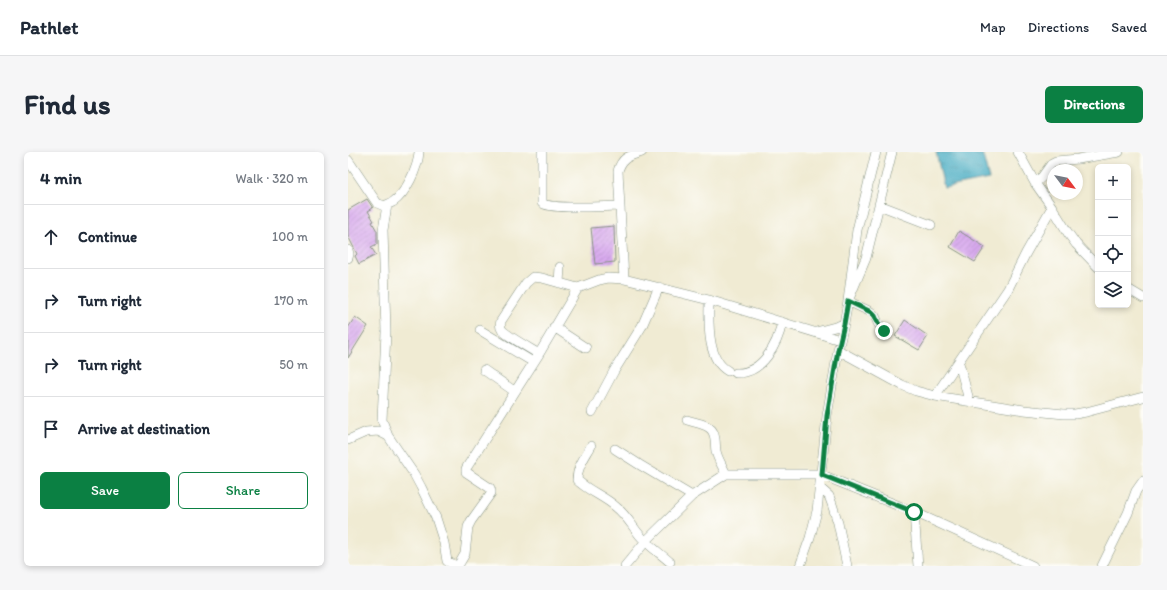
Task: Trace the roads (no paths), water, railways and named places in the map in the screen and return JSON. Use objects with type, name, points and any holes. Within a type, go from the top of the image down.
[{"type":"street","points":[[348,160],[377,202],[384,206],[397,198],[405,189],[412,178],[419,157],[419,152]]},
{"type":"street","points":[[542,152],[542,203],[545,205],[566,207],[620,206]]},
{"type":"street","points":[[624,279],[618,171],[620,163],[623,159],[642,152]]},
{"type":"street","points":[[801,565],[817,511],[822,475],[827,416],[848,301],[857,230],[876,152]]},
{"type":"street","points":[[848,301],[866,258],[892,152]]},
{"type":"street","points":[[1018,152],[1035,183],[1076,244],[1095,264]]},
{"type":"street","points":[[1035,183],[1042,177],[1052,163],[1056,161],[1078,156],[1119,152]]},
{"type":"street","points":[[387,205],[384,230],[386,332],[382,420],[388,436],[414,474],[436,518],[444,543],[447,561],[449,563],[457,566],[465,554],[468,527],[491,493],[490,488],[467,473],[466,470],[514,391],[539,354],[578,288]]},
{"type":"street","points":[[879,205],[931,225]]},
{"type":"street","points":[[935,396],[959,363],[1008,289],[1052,207]]},
{"type":"street","points":[[348,250],[348,258]]},
{"type":"street","points":[[559,283],[560,267]]},
{"type":"street","points":[[539,354],[506,334],[500,326],[501,321],[529,280],[536,277],[578,288],[608,278],[624,279],[709,300],[840,340]]},
{"type":"street","points":[[592,412],[614,371],[639,331],[660,287]]},
{"type":"street","points":[[1131,291],[1143,298]]},
{"type":"street","points":[[709,300],[710,339],[721,366],[732,372],[740,373],[748,370],[755,367],[765,359],[775,345],[782,322]]},
{"type":"street","points":[[848,301],[871,312],[884,331]]},
{"type":"street","points":[[814,332],[844,324]]},
{"type":"street","points":[[554,327],[586,348]]},
{"type":"street","points":[[480,330],[533,362]]},
{"type":"street","points":[[838,350],[902,385],[916,391],[935,396],[970,400],[1024,410],[1075,414],[1143,397]]},
{"type":"street","points":[[959,363],[970,400]]},
{"type":"street","points":[[484,370],[514,391]]},
{"type":"street","points":[[687,420],[708,426],[712,431],[714,434],[717,455],[726,474]]},
{"type":"street","points":[[348,440],[366,432],[378,431],[388,436]]},
{"type":"street","points":[[591,446],[577,473],[577,480],[617,507],[626,516],[638,533],[670,562]]},
{"type":"street","points":[[614,449],[692,496]]},
{"type":"street","points":[[625,566],[646,541],[692,496],[726,474],[822,475],[914,512],[1019,563],[1033,566]]},
{"type":"street","points":[[1102,566],[1128,513],[1136,492],[1143,481]]},
{"type":"street","points":[[820,488],[829,496],[832,504],[838,523],[847,566]]},
{"type":"street","points":[[914,512],[918,566]]},
{"type":"water","points":[[936,152],[982,152],[989,179],[944,188]]}]
